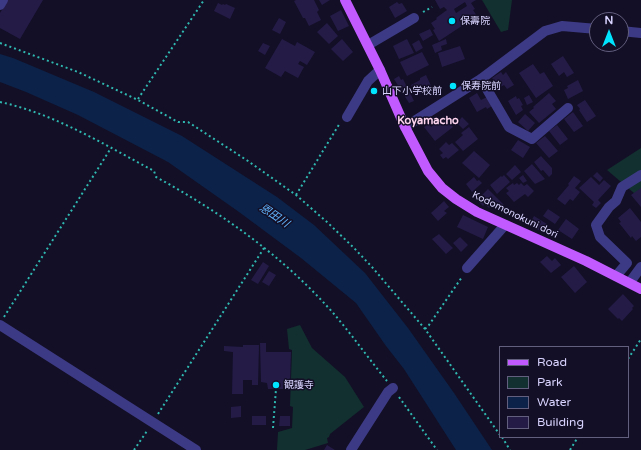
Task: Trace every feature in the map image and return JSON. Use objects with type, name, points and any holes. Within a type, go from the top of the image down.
[{"type":"main road","name":"Kodomonokuni dori","points":[[345,0],[380,70],[405,127],[428,170],[442,188],[477,212],[630,282],[641,289]]},
{"type":"street","points":[[0,5],[3,0]]},
{"type":"street","points":[[368,46],[414,18]]},
{"type":"street","points":[[405,127],[481,79],[545,31],[562,26],[589,28]]},
{"type":"street","points":[[629,32],[641,33]]},
{"type":"street","points":[[347,117],[368,81],[380,70]]},
{"type":"street","points":[[481,79],[509,127],[532,139],[568,108]]},
{"type":"street","points":[[616,276],[627,263],[600,237],[596,225],[609,207],[616,201],[622,187],[641,175]]},
{"type":"street","points":[[467,268],[505,225]]},
{"type":"street","points":[[630,282],[641,267]]},
{"type":"street","points":[[0,324],[196,450]]},
{"type":"street","points":[[351,450],[388,392],[393,388]]},
{"type":"path","points":[[138,100],[204,0]]},
{"type":"path","points":[[0,43],[78,72],[138,100],[178,122],[188,122],[248,161],[296,195],[327,222],[372,267],[425,328],[499,433]]},
{"type":"path","points":[[0,102],[48,117],[111,148],[154,172],[156,177],[234,224],[298,278],[333,314],[393,388],[437,450]]},
{"type":"path","points":[[296,195],[339,125],[347,117]]},
{"type":"path","points":[[0,324],[111,148]]},
{"type":"path","points":[[134,450],[264,248]]},
{"type":"path","points":[[425,328],[429,325],[467,268]]},
{"type":"path","points":[[629,357],[641,339]]},
{"type":"path","points":[[273,428],[276,389]]},
{"type":"path","points":[[502,438],[510,450]]},
{"type":"path","points":[[570,450],[577,438]]},
{"type":"green space","points":[[482,0],[512,0],[508,30],[501,32]]},
{"type":"green space","points":[[641,148],[641,199],[607,170]]},
{"type":"green space","points":[[300,325],[312,348],[345,377],[364,407],[330,434],[327,438],[328,443],[305,450],[277,450],[278,432],[292,428],[293,407],[290,406],[292,350],[289,349],[287,329]]},
{"type":"water","name":"恩田川","points":[[0,54],[94,92],[182,136],[277,197],[314,225],[365,273],[408,328],[492,450],[456,450],[404,369],[356,303],[301,258],[168,162],[78,115],[0,82]]},
{"type":"building","points":[[8,0],[43,0],[20,39],[0,28],[0,13]]},
{"type":"building","points":[[314,0],[319,10],[317,12],[321,20],[309,26],[294,1]]},
{"type":"building","points":[[319,0],[330,0],[322,5]]},
{"type":"building","name":"保壽院","points":[[435,0],[476,0],[471,3],[477,16],[439,41],[433,30],[435,29],[431,23],[447,10],[444,7],[440,9]],"holes":[[[465,2],[467,6],[456,13],[454,9]]]},
{"type":"building","points":[[397,2],[399,4],[402,3],[407,11],[395,18],[389,7]]},
{"type":"building","points":[[218,3],[222,5],[226,4],[235,8],[230,19],[214,11]]},
{"type":"building","points":[[341,10],[349,26],[338,31],[330,16]]},
{"type":"building","points":[[279,18],[286,22],[280,34],[272,30]]},
{"type":"building","points":[[327,23],[338,36],[329,44],[317,32]]},
{"type":"building","points":[[430,29],[433,35],[423,41],[419,34]]},
{"type":"building","points":[[282,39],[295,46],[297,42],[315,52],[307,65],[300,61],[298,64],[304,67],[298,78],[285,71],[281,77],[265,68]]},
{"type":"building","points":[[342,39],[353,52],[343,61],[331,49]]},
{"type":"building","points":[[407,39],[414,53],[399,59],[393,46]]},
{"type":"building","points":[[446,39],[447,44],[441,46],[442,50],[435,53],[432,45]]},
{"type":"building","points":[[419,40],[423,48],[416,52],[412,44]]},
{"type":"building","points":[[263,43],[270,46],[265,55],[258,51]]},
{"type":"building","points":[[460,46],[465,59],[442,67],[438,53]]},
{"type":"building","points":[[422,52],[429,65],[407,76],[400,62]]},
{"type":"building","points":[[563,56],[574,73],[567,77],[564,72],[559,76],[551,64]]},
{"type":"building","points":[[533,64],[540,74],[544,72],[553,86],[536,98],[519,73]]},
{"type":"building","points":[[501,72],[503,75],[506,72],[514,85],[507,89],[504,85],[494,91],[489,84],[494,81],[492,78]]},
{"type":"building","points":[[426,75],[432,88],[416,96],[411,85]]},
{"type":"building","points":[[399,76],[401,80],[403,79],[414,101],[409,103],[394,79]]},
{"type":"building","points":[[578,80],[583,91],[568,99],[564,90],[568,88],[567,86]]},
{"type":"building","points":[[477,93],[481,100],[487,97],[492,106],[487,109],[486,107],[477,112],[469,98]]},
{"type":"building","points":[[549,93],[556,101],[552,104],[556,109],[539,123],[529,112]]},
{"type":"building","points":[[529,95],[533,102],[527,105],[524,98]]},
{"type":"building","points":[[516,96],[523,105],[521,106],[523,110],[516,115],[508,101]]},
{"type":"building","points":[[585,100],[596,116],[587,122],[577,105]]},
{"type":"building","points":[[573,112],[583,126],[574,132],[564,119]]},
{"type":"building","points":[[525,114],[535,123],[528,131],[518,122]]},
{"type":"building","points":[[444,116],[453,127],[435,141],[424,127],[429,124],[431,127]]},
{"type":"building","points":[[462,117],[469,124],[463,129],[457,123]]},
{"type":"building","points":[[557,125],[568,139],[560,145],[549,131]]},
{"type":"building","points":[[469,127],[478,139],[463,151],[455,142],[463,135],[461,133]]},
{"type":"building","points":[[545,136],[558,151],[549,158],[536,143]]},
{"type":"building","points":[[518,140],[530,147],[523,158],[511,150]]},
{"type":"building","points":[[446,142],[449,145],[452,143],[459,150],[448,159],[446,157],[443,159],[440,155],[443,153],[439,149]]},
{"type":"building","points":[[474,151],[490,165],[479,178],[462,163]]},
{"type":"building","points":[[541,156],[552,168],[552,174],[549,177],[543,170],[541,171],[534,162]]},
{"type":"building","points":[[532,164],[545,179],[535,184],[524,171]]},
{"type":"building","points":[[515,165],[521,172],[512,180],[506,174]]},
{"type":"building","points":[[597,172],[603,178],[600,182],[593,176]]},
{"type":"building","points":[[504,175],[510,182],[497,194],[490,185]]},
{"type":"building","points":[[523,175],[527,181],[523,183],[519,178]]},
{"type":"building","points":[[574,176],[581,181],[575,188],[580,192],[573,201],[570,199],[565,205],[557,199],[569,185],[568,184]]},
{"type":"building","points":[[474,177],[477,181],[479,180],[482,183],[472,192],[466,184]]},
{"type":"building","points":[[591,177],[599,185],[604,180],[611,186],[598,200],[601,203],[596,208],[592,205],[594,202],[579,188]]},
{"type":"building","points":[[513,183],[514,185],[517,183],[519,185],[521,183],[524,186],[527,184],[534,191],[528,197],[525,194],[514,202],[506,193],[509,191],[506,188]]},
{"type":"building","points":[[641,188],[641,207],[631,195]]},
{"type":"building","points":[[488,189],[504,205],[499,209],[496,206],[493,208],[491,206],[489,208],[485,204],[483,206],[477,200]]},
{"type":"building","points":[[444,201],[449,207],[444,211],[447,213],[438,221],[431,213]]},
{"type":"building","points":[[630,208],[641,222],[641,237],[636,241],[632,236],[631,238],[619,223],[621,222],[618,218]]},
{"type":"building","points":[[548,209],[560,217],[555,224],[543,216]]},
{"type":"building","points":[[463,215],[488,227],[483,239],[457,227]]},
{"type":"building","points":[[534,216],[547,224],[542,232],[529,225]]},
{"type":"building","points":[[566,219],[579,229],[572,239],[558,230]]},
{"type":"building","points":[[439,234],[453,248],[446,254],[432,239]]},
{"type":"building","points":[[460,237],[468,245],[461,252],[453,243]]},
{"type":"building","points":[[547,256],[552,261],[555,258],[561,265],[551,273],[540,262]]},
{"type":"building","points":[[263,262],[269,266],[258,284],[251,280]]},
{"type":"building","points":[[574,266],[587,282],[575,293],[561,277]]},
{"type":"building","points":[[269,271],[276,275],[269,286],[262,282]]},
{"type":"building","points":[[623,294],[634,306],[622,321],[608,309]]},
{"type":"building","points":[[260,343],[266,343],[266,352],[291,352],[290,384],[283,384],[283,389],[268,389],[267,383],[261,382]]},
{"type":"building","points":[[243,345],[259,345],[258,385],[252,385],[252,380],[243,380],[243,394],[232,394],[233,352],[224,351],[224,346],[243,347]]},
{"type":"building","points":[[241,406],[241,417],[231,418],[231,407]]},
{"type":"building","points":[[252,416],[266,416],[266,425],[252,425]]},
{"type":"building","points":[[280,416],[290,416],[290,426],[279,426]]},
{"type":"building","points":[[327,445],[335,450],[324,450]]},
{"type":"place","name":"保壽院","points":[[452,21]]},
{"type":"place","name":"保寿院前","points":[[453,86]]},
{"type":"place","name":"山下小学校前","points":[[374,91]]},
{"type":"place","name":"観護寺","points":[[276,385]]},
{"type":"district","name":"Koyamacho","points":[[428,121]]}]
